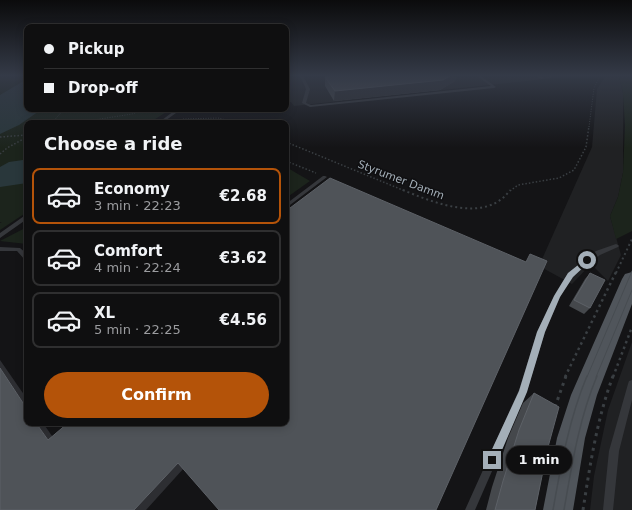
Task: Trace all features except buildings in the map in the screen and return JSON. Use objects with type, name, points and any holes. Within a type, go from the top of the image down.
[{"type":"main road","points":[[558,510],[571,438],[584,395],[632,279]]},
{"type":"lane","points":[[305,100],[304,102],[307,105],[313,106],[372,100]]},
{"type":"lane","points":[[164,120],[175,112]]},
{"type":"lane","points":[[289,204],[325,177]]},
{"type":"lane","points":[[0,236],[24,218]]},
{"type":"lane","points":[[470,510],[523,392],[541,332],[557,296],[570,275],[587,260],[598,253],[616,246]]},
{"type":"lane","points":[[0,249],[18,249],[24,255]]},
{"type":"lane","points":[[608,510],[614,451],[632,384]]},
{"type":"path","name":"Styrumer Damm","points":[[289,143],[437,204],[464,208],[486,206],[504,199],[511,189],[518,185],[546,181],[564,176],[574,170],[586,148],[592,100]]},
{"type":"path","points":[[55,120],[61,112]]},
{"type":"path","points":[[94,120],[138,112]]},
{"type":"path","points":[[182,120],[220,118],[228,120]]},
{"type":"path","points":[[0,137],[24,136]]},
{"type":"path","points":[[0,154],[24,138]]},
{"type":"path","points":[[289,162],[325,177]]},
{"type":"path","points":[[582,510],[590,460],[604,400],[632,328]]},
{"type":"shaded area","points":[[0,100],[24,100],[24,112],[166,112],[154,120],[24,120],[24,214],[0,230],[0,223],[2,222],[0,222]]},
{"type":"shaded area","points":[[0,100],[24,100],[24,112],[38,112],[24,120],[19,125],[0,134]]},
{"type":"shaded area","points":[[289,100],[352,100],[294,106],[291,102],[289,102]]},
{"type":"shaded area","points":[[596,100],[623,100],[623,173],[618,197],[610,216],[621,255],[608,281],[591,264],[572,284],[539,266],[592,147]]},
{"type":"shaded area","points":[[623,100],[632,100],[632,231],[616,239],[610,216],[618,197],[623,173],[625,125]]},
{"type":"shaded area","points":[[24,160],[24,183],[0,187],[0,167],[9,162]]},
{"type":"shaded area","points":[[289,169],[310,181],[289,196]]},
{"type":"shaded area","points":[[24,229],[24,244],[0,241]]},
{"type":"shaded area","points":[[632,342],[632,510],[590,510],[594,476],[608,410]]},
{"type":"tram line","points":[[587,377],[632,271]]},
{"type":"tram line","points":[[596,377],[632,290]]},
{"type":"tram line","points":[[553,510],[570,425],[587,376]]},
{"type":"tram line","points":[[564,510],[581,425],[597,376]]},
{"type":"route","points":[[492,460],[523,392],[541,332],[557,296],[570,275],[587,260]]}]
